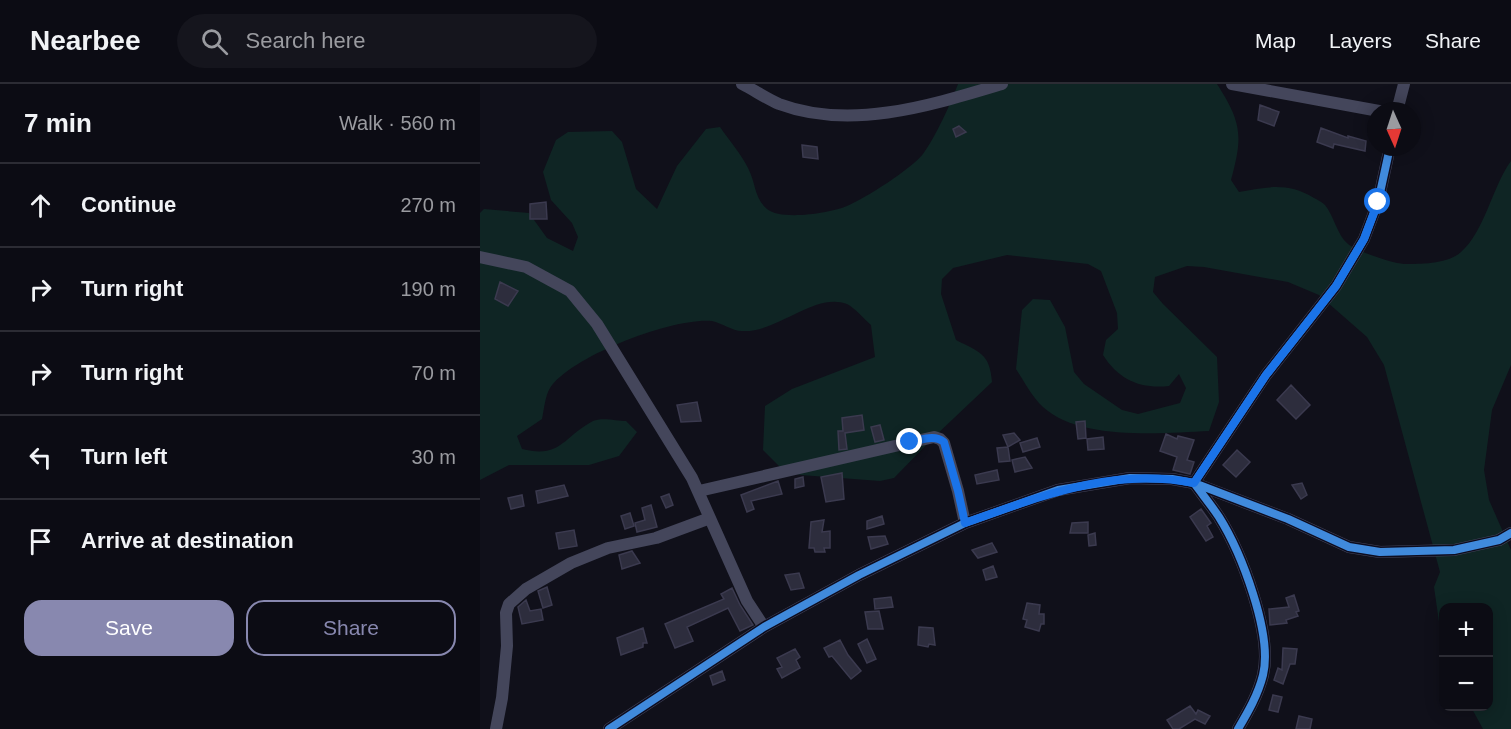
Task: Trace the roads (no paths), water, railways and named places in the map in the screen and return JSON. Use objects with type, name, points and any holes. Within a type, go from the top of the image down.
[{"type":"street","points":[[742,84],[779,104],[817,113],[849,114],[895,112],[1002,84]]},
{"type":"street","points":[[1232,84],[1367,109]]},
{"type":"street","points":[[1399,102],[1404,84]]},
{"type":"street","points":[[1194,483],[1266,375],[1336,286],[1364,239],[1378,202],[1388,156]]},
{"type":"street","points":[[480,257],[526,267],[570,291],[597,324],[699,491],[747,601],[764,627]]},
{"type":"street","points":[[699,491],[934,437],[944,442],[965,523]]},
{"type":"street","points":[[609,729],[764,627],[859,575],[965,523],[1058,490],[1130,478],[1172,479],[1194,483],[1288,519],[1349,547],[1380,552],[1454,550],[1499,540],[1511,533]]},
{"type":"street","points":[[1194,483],[1220,518],[1246,571],[1264,630],[1264,673],[1254,702],[1238,729]]},
{"type":"street","points":[[496,729],[502,698],[507,646],[506,613],[509,604],[526,589],[571,563],[608,548],[656,538],[710,518]]}]
